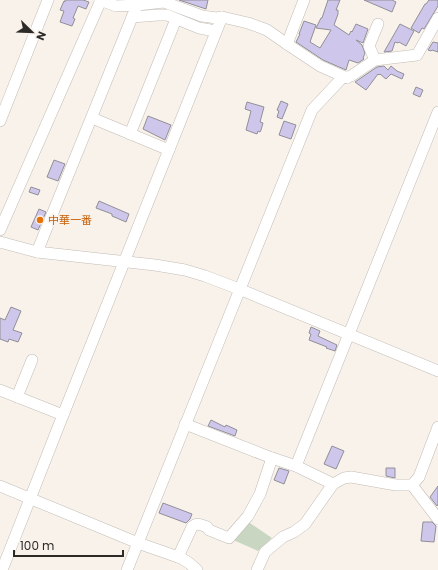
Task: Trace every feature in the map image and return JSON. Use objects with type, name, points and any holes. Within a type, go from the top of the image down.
[{"type":"street","points":[[0,121],[48,0]]},
{"type":"street","points":[[0,230],[100,0],[116,6],[164,2],[202,16],[217,18],[222,17],[248,23],[267,30],[320,66],[347,78]]},
{"type":"street","points":[[287,44],[304,0]]},
{"type":"street","points":[[37,252],[137,5]]},
{"type":"street","points":[[132,17],[167,15],[199,28],[216,31]]},
{"type":"street","points":[[2,570],[222,17]]},
{"type":"street","points":[[127,570],[312,110],[342,78],[351,76],[374,60],[417,56],[438,18]]},
{"type":"street","points":[[130,134],[176,19]]},
{"type":"street","points":[[374,60],[369,46],[378,24]]},
{"type":"street","points":[[296,466],[438,112]]},
{"type":"street","points":[[92,118],[169,150]]},
{"type":"street","points":[[0,242],[37,252],[155,265],[185,270],[239,289],[438,371]]},
{"type":"street","points":[[17,397],[32,360]]},
{"type":"street","points":[[0,390],[63,415]]},
{"type":"street","points":[[185,424],[296,466],[333,484]]},
{"type":"street","points":[[412,485],[418,477],[438,427]]},
{"type":"street","points":[[178,557],[192,527],[195,524],[207,527],[209,530],[229,538],[248,516],[260,494],[272,458]]},
{"type":"street","points":[[257,570],[265,552],[283,537],[294,532],[305,524],[333,484],[351,476],[396,485],[412,485]]},
{"type":"street","points":[[412,485],[438,519]]},
{"type":"street","points":[[0,486],[138,543],[178,557],[189,563],[197,570]]},
{"type":"green space","points":[[244,519],[272,538],[258,551],[231,539]]},
{"type":"building","points":[[65,0],[83,0],[89,2],[86,9],[78,6],[73,18],[75,19],[72,26],[60,22],[64,11],[60,10]]},
{"type":"building","points":[[179,0],[208,0],[206,9]]},
{"type":"building","points":[[328,0],[340,0],[336,10],[338,10],[338,14],[334,25],[349,35],[356,24],[368,29],[363,43],[356,40],[362,45],[365,53],[364,59],[358,63],[349,60],[346,70],[323,60],[296,42],[304,21],[316,25],[310,42],[320,48],[331,30],[316,28],[322,18]]},
{"type":"building","points":[[364,0],[392,0],[396,2],[392,12]]},
{"type":"building","points":[[429,0],[438,0],[438,6],[424,29],[422,28],[419,33],[411,28],[425,4]]},
{"type":"building","points":[[400,24],[414,31],[406,46],[399,42],[395,42],[392,51],[384,52]]},
{"type":"building","points":[[433,42],[438,43],[438,52],[428,50]]},
{"type":"building","points":[[384,66],[388,70],[391,66],[404,74],[402,79],[391,74],[386,79],[378,74],[366,90],[355,82],[377,67]]},
{"type":"building","points":[[416,87],[423,90],[420,97],[413,94]]},
{"type":"building","points":[[281,101],[288,104],[282,119],[277,117],[279,111],[277,110]]},
{"type":"building","points":[[247,102],[264,107],[260,122],[263,123],[260,132],[258,131],[257,134],[246,130],[251,111],[245,109]]},
{"type":"building","points":[[148,116],[171,125],[165,140],[143,129]]},
{"type":"building","points":[[284,121],[296,125],[291,139],[279,135]]},
{"type":"building","points":[[54,160],[65,164],[58,181],[47,177]]},
{"type":"building","points":[[31,187],[40,190],[38,195],[29,192]]},
{"type":"building","points":[[99,201],[129,214],[126,222],[112,216],[112,214],[96,208]]},
{"type":"building","name":"中華一番","points":[[39,209],[46,212],[38,230],[31,227]]},
{"type":"building","points":[[11,307],[21,311],[13,330],[22,333],[18,342],[9,339],[8,342],[0,339],[0,318],[5,320]]},
{"type":"building","points":[[311,327],[320,331],[318,336],[337,345],[335,351],[309,340]]},
{"type":"building","points":[[211,420],[225,427],[226,425],[237,430],[235,436],[208,426]]},
{"type":"building","points":[[332,446],[344,451],[336,469],[324,464]]},
{"type":"building","points":[[279,468],[289,471],[284,484],[274,480]]},
{"type":"building","points":[[386,468],[395,468],[395,478],[386,476]]},
{"type":"building","points":[[438,486],[438,504],[437,506],[430,497]]},
{"type":"building","points":[[163,503],[192,514],[190,519],[186,523],[159,513]]},
{"type":"building","points":[[423,522],[432,522],[436,526],[434,542],[421,541]]},
{"type":"place","name":"中華一番","points":[[40,220]]}]
